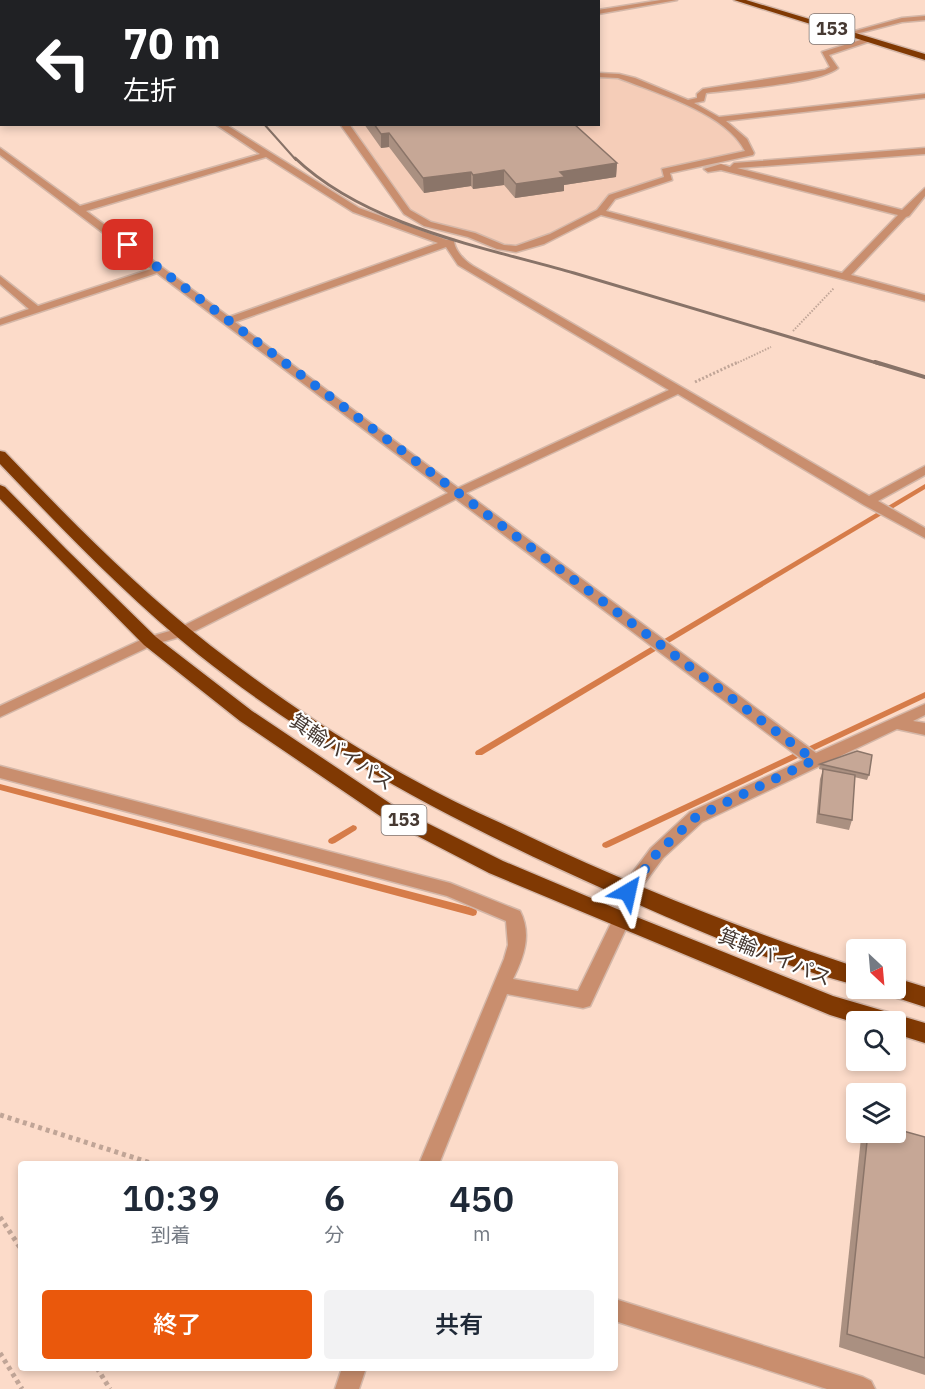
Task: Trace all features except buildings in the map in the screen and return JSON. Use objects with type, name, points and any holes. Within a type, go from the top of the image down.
[{"type":"highway","name":"153","points":[[738,0],[925,57]]},
{"type":"highway","name":"箕輪バイパス","points":[[0,455],[85,544],[182,632],[267,697],[415,790],[628,892],[800,959],[846,973]]},
{"type":"highway","name":"箕輪バイパス","points":[[0,490],[60,553],[150,641],[246,716],[390,813],[496,867],[621,920],[850,1011]]},
{"type":"highway","points":[[906,991],[925,997]]},
{"type":"highway","points":[[906,1027],[925,1033]]},
{"type":"street","points":[[600,12],[674,0]]},
{"type":"street","points":[[848,34],[922,18],[923,9]]},
{"type":"street","points":[[686,103],[701,99],[700,94],[703,91],[827,72],[834,68],[825,54],[870,40]]},
{"type":"street","points":[[600,75],[619,76],[632,80],[686,103],[719,119],[748,144],[750,153],[665,171],[669,178]]},
{"type":"street","points":[[719,119],[925,96]]},
{"type":"street","points":[[222,126],[356,210],[449,244],[461,263],[469,268],[925,534]]},
{"type":"street","points":[[346,126],[407,212],[417,221],[508,249],[546,241],[600,212],[612,197],[684,173],[721,167],[925,151]]},
{"type":"street","points":[[0,151],[81,209],[806,754]]},
{"type":"street","points":[[81,209],[268,154]]},
{"type":"street","points":[[721,167],[906,213]]},
{"type":"street","points":[[844,277],[925,192]]},
{"type":"street","points":[[600,212],[925,298]]},
{"type":"street","points":[[228,321],[449,244],[459,233]]},
{"type":"street","points":[[0,322],[159,269]]},
{"type":"street","points":[[0,279],[36,310]]},
{"type":"street","points":[[0,712],[150,641],[182,632],[457,493],[678,390]]},
{"type":"street","points":[[868,502],[925,470]]},
{"type":"street","points":[[628,892],[657,853],[696,817],[806,754],[896,723],[925,709]]},
{"type":"street","points":[[896,723],[925,729]]},
{"type":"street","points":[[0,772],[450,890],[514,916],[519,937],[515,956],[501,985],[430,1161]]},
{"type":"street","points":[[501,985],[583,1000],[621,920]]},
{"type":"street","points":[[618,1311],[863,1389]]},
{"type":"street","points":[[347,1389],[353,1371]]},
{"type":"path","points":[[793,331],[844,277]]},
{"type":"path","points":[[678,390],[771,347]]},
{"type":"path","points":[[0,1115],[145,1161]]},
{"type":"path","points":[[0,1217],[18,1244]]},
{"type":"path","points":[[0,1353],[22,1389]]},
{"type":"path","points":[[99,1371],[110,1389]]},
{"type":"shaded area","points":[[600,75],[632,80],[719,119],[750,153],[665,170],[669,178],[612,197],[600,212],[546,241],[508,249],[417,221],[345,126],[600,126]]},
{"type":"waterway","points":[[479,753],[925,486]]},
{"type":"waterway","points":[[606,845],[925,695]]},
{"type":"waterway","points":[[0,787],[473,912]]},
{"type":"waterway","points":[[332,841],[353,828]]},
{"type":"railway","points":[[266,126],[296,160]]},
{"type":"railway","points":[[295,158],[324,181],[356,201],[427,231],[880,364]]},
{"type":"railway","points":[[875,362],[925,377]]},
{"type":"route","points":[[128,245],[814,760],[696,817],[657,853],[628,892]]}]
